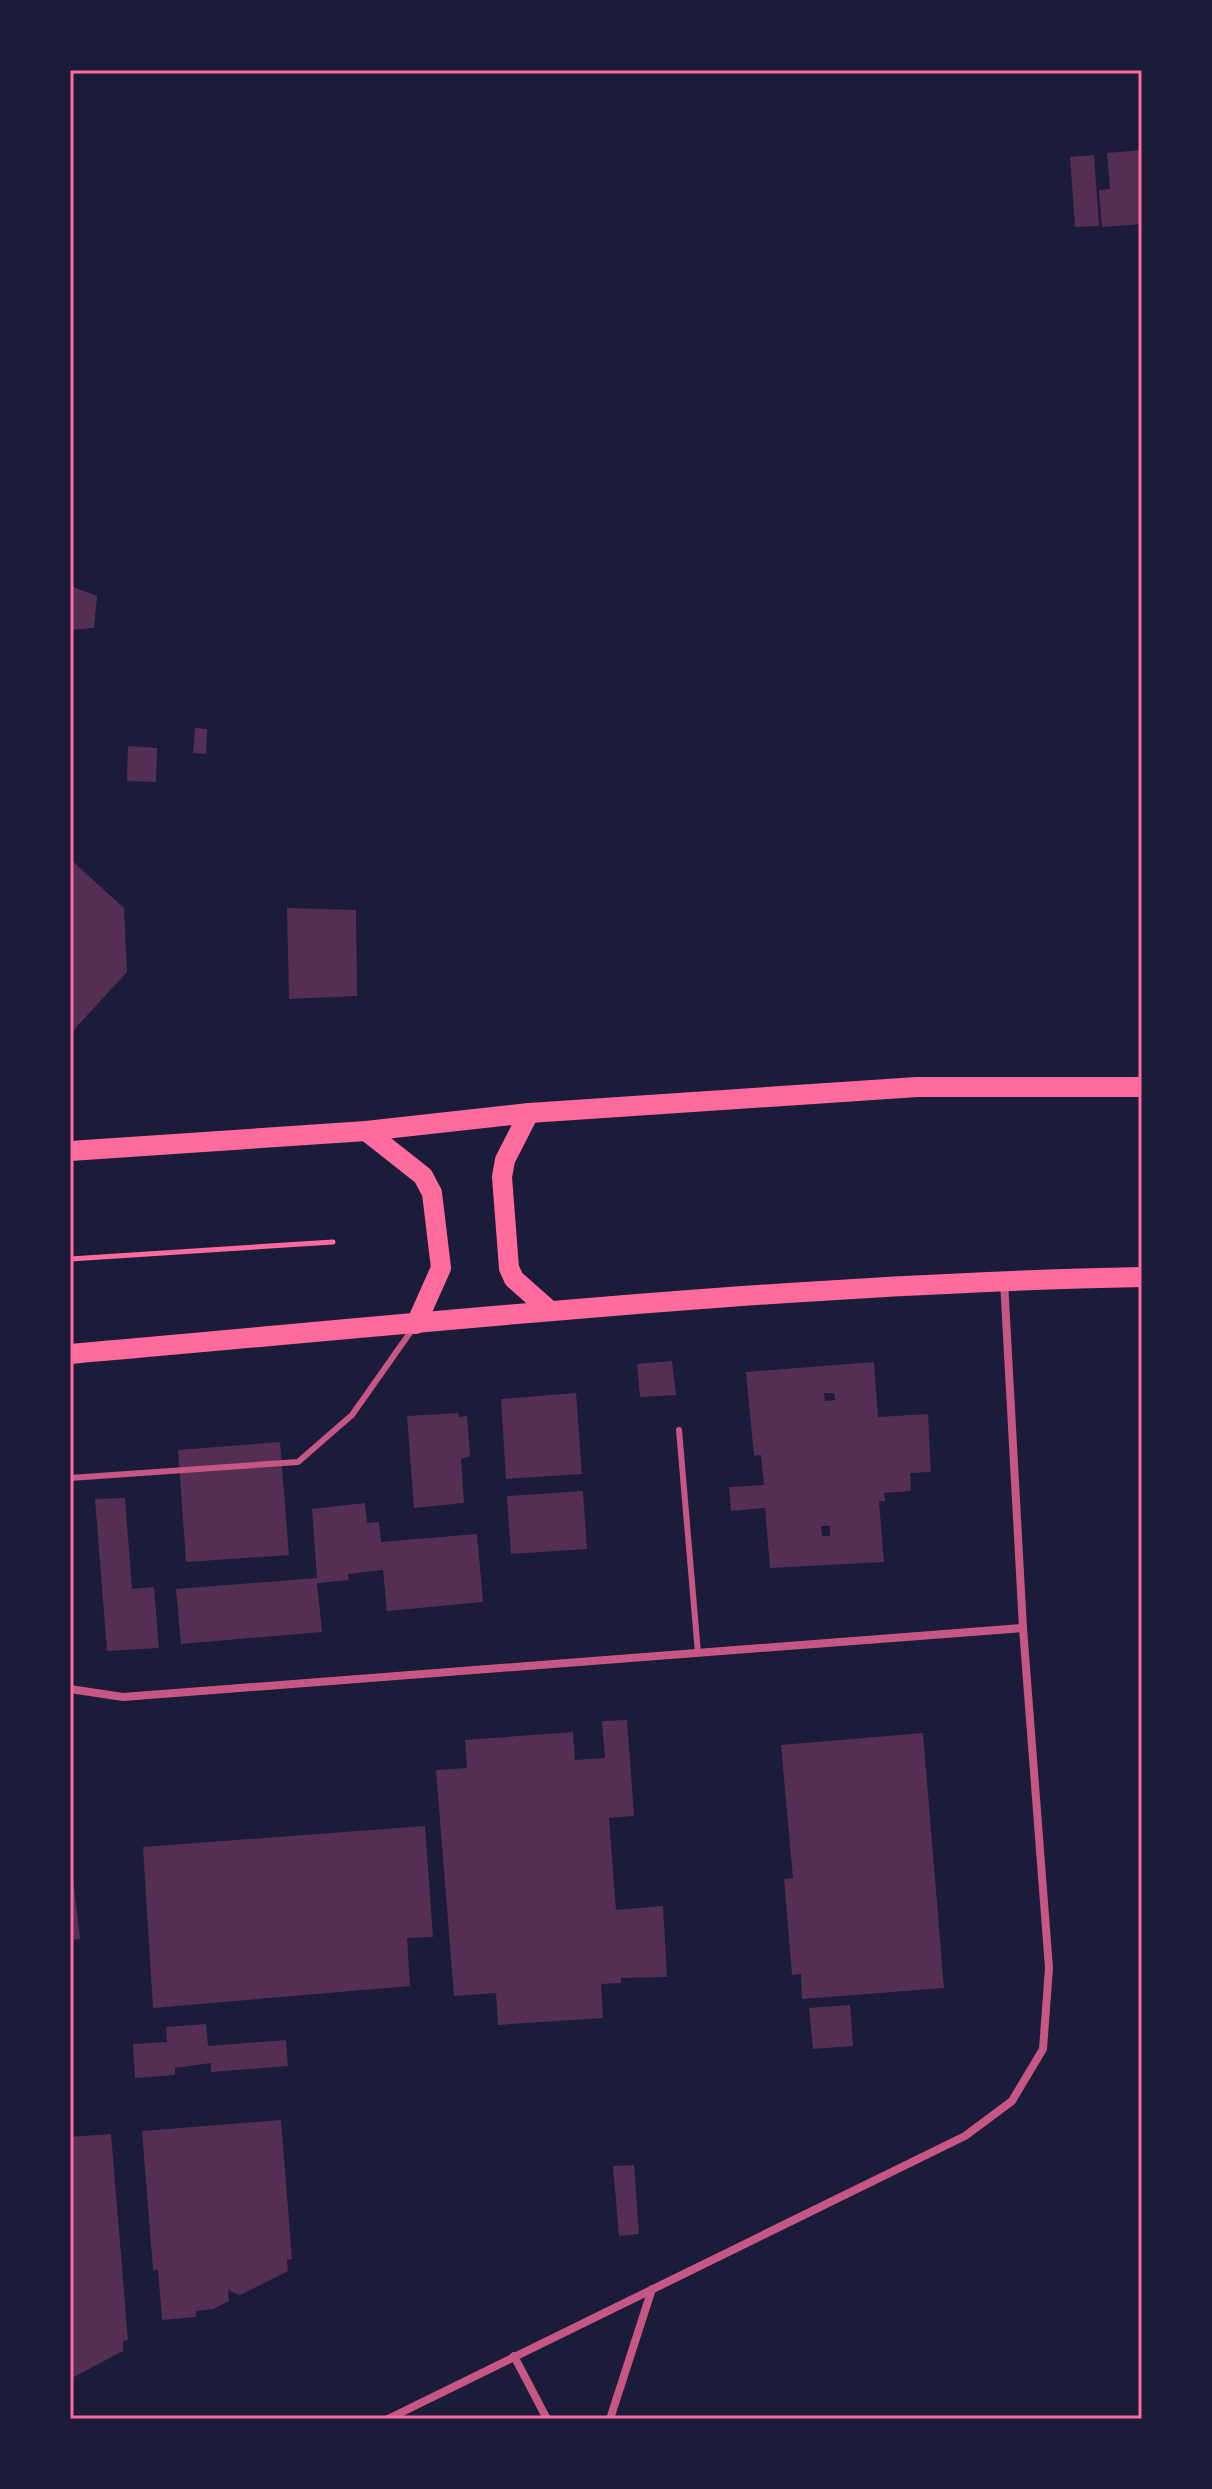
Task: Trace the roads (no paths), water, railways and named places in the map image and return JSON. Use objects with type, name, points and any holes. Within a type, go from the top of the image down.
[{"type":"main road","points":[[70,1151],[366,1131],[529,1113],[917,1087],[1142,1087]]},
{"type":"main road","points":[[529,1113],[505,1160],[501,1195],[509,1268],[514,1279],[549,1310]]},
{"type":"main road","points":[[366,1131],[423,1176],[432,1193],[441,1268],[416,1324]]},
{"type":"main road","points":[[70,1354],[549,1310],[1003,1280],[1142,1277]]},
{"type":"street","points":[[388,2419],[965,2136],[1012,2101],[1043,2049],[1049,1968],[1023,1628],[1003,1280]]},
{"type":"street","points":[[70,1689],[123,1697],[1023,1628]]},
{"type":"street","points":[[610,2419],[652,2289]]},
{"type":"street","points":[[514,2356],[547,2419]]},
{"type":"lane","points":[[70,1478],[298,1462],[324,1443],[352,1415],[416,1324]]},
{"type":"lane","points":[[679,1430],[698,1653]]}]
